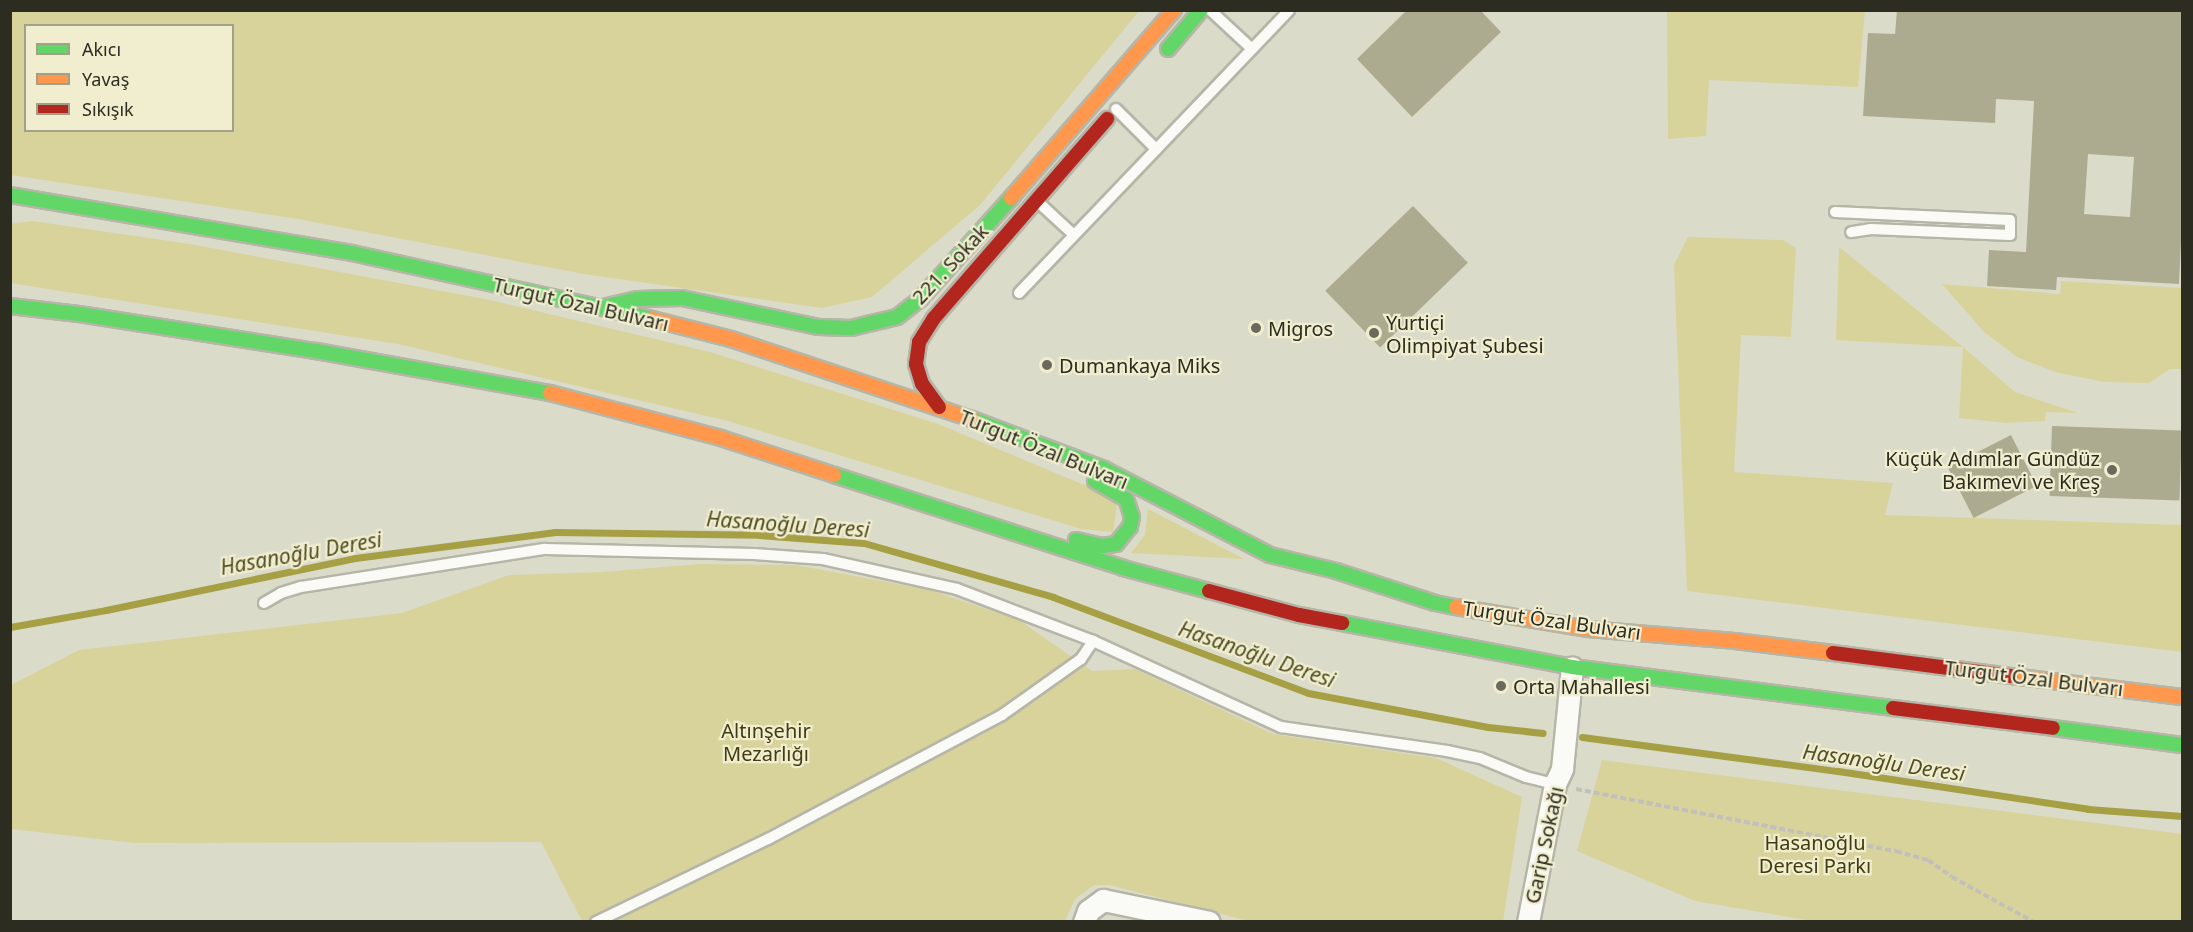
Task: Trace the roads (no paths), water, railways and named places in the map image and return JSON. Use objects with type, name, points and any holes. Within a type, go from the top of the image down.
[{"type":"main road","name":"221. Sokak","points":[[603,307],[638,298],[682,298],[776,320],[851,328],[897,317],[921,298],[965,250],[1174,10]]},
{"type":"main road","points":[[1155,64],[1201,10]]},
{"type":"main road","name":"221. Sokak","points":[[939,407],[922,384],[916,364],[919,342],[934,318],[1120,104]]},
{"type":"main road","name":"Turgut Özal Bulvarı","points":[[10,195],[193,228],[352,253],[603,307],[731,339],[939,407],[1104,469],[1270,555],[1336,571],[1435,603],[1585,634],[1735,641],[2182,697]]},
{"type":"main road","points":[[35,214],[97,222],[193,228]]},
{"type":"main road","points":[[10,298],[79,314]]},
{"type":"main road","name":"Turgut Özal Bulvarı","points":[[10,306],[79,314],[316,351],[561,395],[721,438],[1123,568],[1288,612],[1574,663],[2182,745]]},
{"type":"main road","points":[[906,496],[979,510],[1057,535],[1102,546],[1116,544],[1130,527],[1132,517],[1126,499],[1115,490],[1001,441],[939,407]]},
{"type":"street","name":"Garip Sokağı","points":[[1528,921],[1559,777],[1574,663]]},
{"type":"street","points":[[1084,921],[1088,912],[1103,900],[1209,921]]},
{"type":"lane","points":[[1210,10],[1252,49]]},
{"type":"lane","points":[[1019,293],[1286,12]]},
{"type":"lane","points":[[1120,104],[1156,149]]},
{"type":"lane","points":[[1037,200],[1074,235]]},
{"type":"lane","points":[[1835,212],[2010,220],[2010,235],[1871,229],[1851,232]]},
{"type":"lane","points":[[264,603],[281,593],[301,587],[545,549],[754,554],[823,559],[946,586],[1093,641],[1281,727],[1447,751],[1480,758],[1526,777],[1559,777]]},
{"type":"lane","points":[[596,921],[768,839],[1002,715],[1081,659],[1093,641]]},
{"type":"waterway","name":"Hasanoğlu Deresi","points":[[10,627],[106,610],[355,558],[555,532],[760,535],[864,543],[1053,597],[1308,693],[1488,727],[1543,733]]},
{"type":"waterway","name":"Hasanoğlu Deresi","points":[[1582,737],[1838,771],[2088,809],[2182,816]]},
{"type":"place","name":"Migros","points":[[1256,328]]},
{"type":"place","name":"Yurtiçi Olimpiyat Şubesi","points":[[1374,333]]},
{"type":"place","name":"Dumankaya Miks","points":[[1047,365]]},
{"type":"place","name":"Küçük Adımlar Gündüz Bakımevi ve Kreş","points":[[2112,470]]},
{"type":"place","name":"Orta Mahallesi","points":[[1501,686]]},
{"type":"park label","name":"Altınşehir Mezarlığı","points":[[766,742]]},
{"type":"park label","name":"Hasanoğlu Deresi Parkı","points":[[1815,854]]}]
